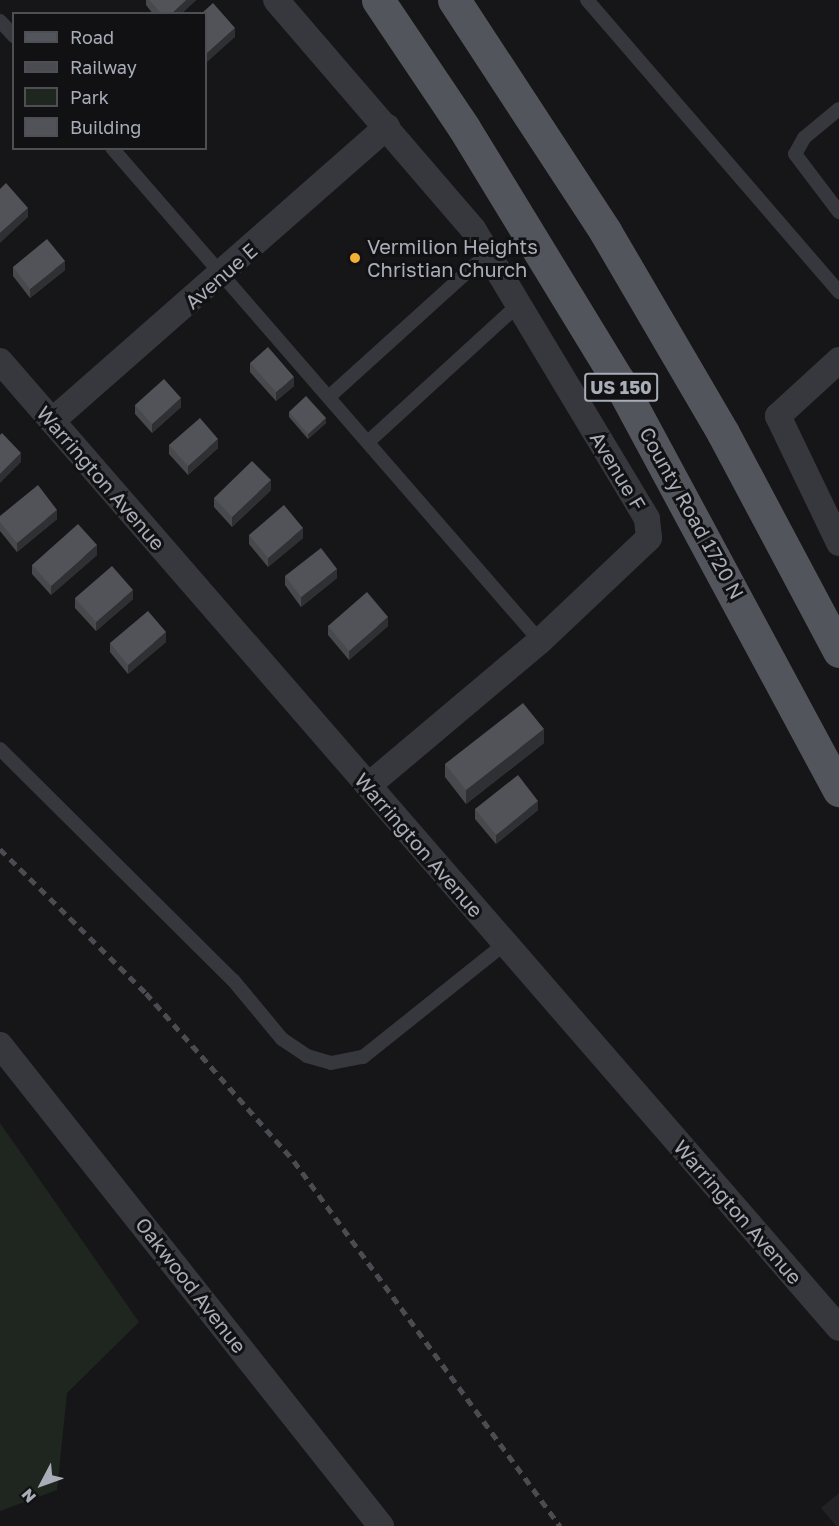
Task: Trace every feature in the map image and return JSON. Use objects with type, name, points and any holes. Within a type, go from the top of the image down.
[{"type":"main road","name":"County Road 1720 N","points":[[378,0],[464,128],[618,380],[839,790]]},
{"type":"main road","name":"US 150","points":[[454,0],[605,231],[723,433],[839,651]]},
{"type":"street","name":"Avenue F","points":[[276,0],[387,127],[488,254],[647,519],[649,538],[540,641],[368,786]]},
{"type":"street","name":"Avenue E","points":[[52,421],[224,274],[387,127]]},
{"type":"street","points":[[839,360],[778,416],[839,543]]},
{"type":"street","name":"Warrington Avenue","points":[[0,361],[839,1328]]},
{"type":"street","name":"Oakwood Avenue","points":[[0,1045],[381,1526]]},
{"type":"lane","points":[[587,0],[839,292]]},
{"type":"lane","points":[[0,21],[12,34]]},
{"type":"lane","points":[[839,109],[804,138],[795,154],[839,212]]},
{"type":"lane","points":[[114,150],[331,395],[540,641]]},
{"type":"lane","points":[[331,395],[488,254]]},
{"type":"lane","points":[[369,442],[519,304]]},
{"type":"lane","points":[[0,749],[233,980],[282,1039],[307,1056],[331,1063],[363,1057],[506,943]]},
{"type":"shaded area","points":[[839,1493],[839,1526],[836,1526],[821,1508]]},
{"type":"green space","points":[[0,1123],[139,1322],[67,1393],[57,1490],[0,1511]]},
{"type":"building","points":[[149,0],[186,0],[173,12],[160,12]]},
{"type":"building","points":[[213,3],[235,28],[207,53],[207,12],[203,12]]},
{"type":"building","points":[[6,183],[28,208],[0,233],[0,189]]},
{"type":"building","points":[[47,239],[65,261],[30,289],[13,267]]},
{"type":"building","points":[[268,347],[294,377],[276,392],[250,363]]},
{"type":"building","points":[[164,379],[181,398],[152,424],[135,405]]},
{"type":"building","points":[[306,396],[326,418],[308,434],[289,412]]},
{"type":"building","points":[[200,418],[218,439],[188,466],[169,445]]},
{"type":"building","points":[[2,433],[21,453],[0,474],[0,435]]},
{"type":"building","points":[[252,461],[271,480],[232,517],[214,498]]},
{"type":"building","points":[[38,485],[57,510],[17,543],[0,522],[0,516]]},
{"type":"building","points":[[284,505],[303,528],[268,558],[249,535]]},
{"type":"building","points":[[78,524],[97,545],[51,586],[32,565]]},
{"type":"building","points":[[321,548],[337,569],[301,597],[285,576]]},
{"type":"building","points":[[112,566],[133,590],[96,622],[75,598]]},
{"type":"building","points":[[367,592],[388,617],[349,651],[328,626]]},
{"type":"building","points":[[148,611],[166,632],[128,665],[110,643]]},
{"type":"building","points":[[523,703],[544,729],[466,790],[445,764]]},
{"type":"building","points":[[518,775],[538,801],[496,835],[475,809]]},
{"type":"railway","points":[[0,849],[146,993],[294,1161],[560,1526]]},
{"type":"place","name":"Vermilion Heights Christian Church","points":[[355,258]]}]
